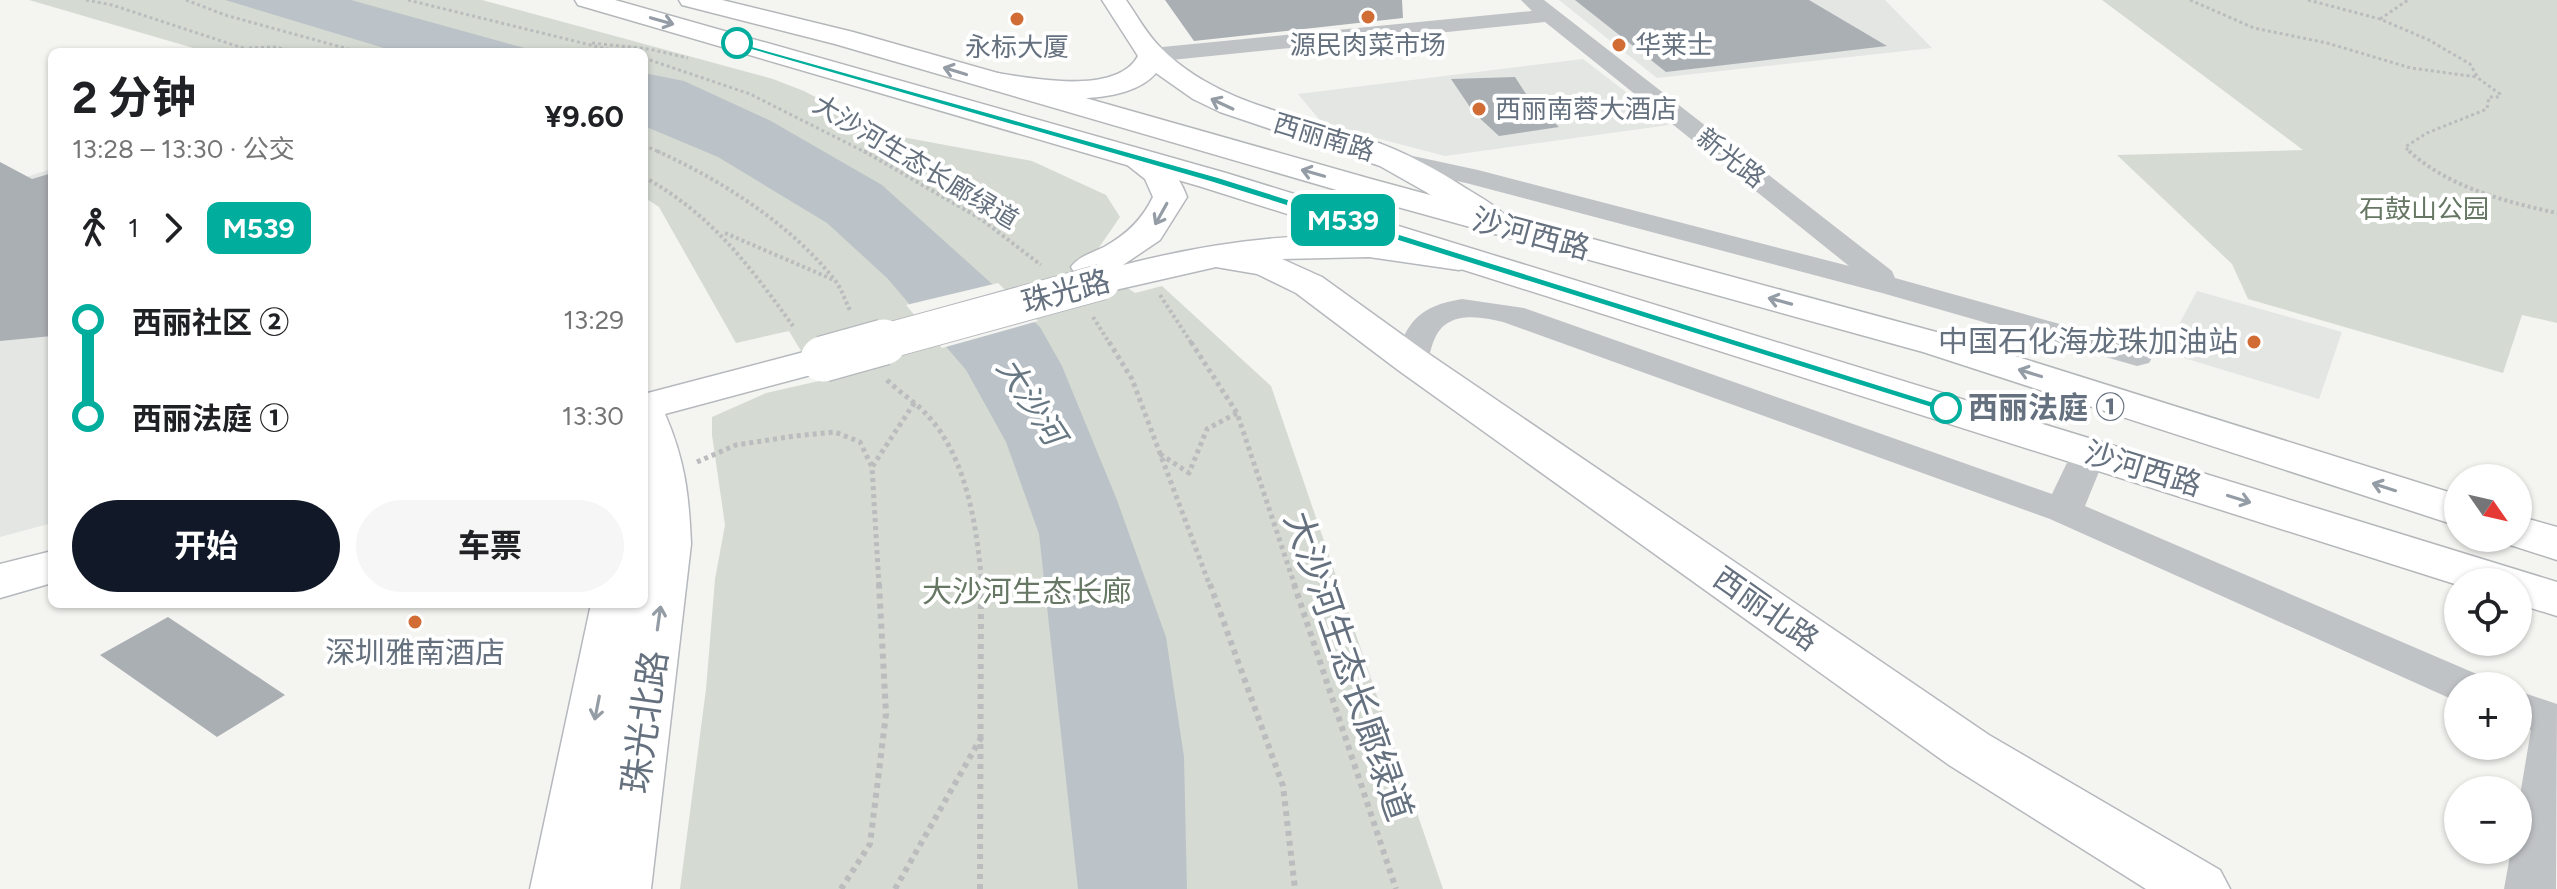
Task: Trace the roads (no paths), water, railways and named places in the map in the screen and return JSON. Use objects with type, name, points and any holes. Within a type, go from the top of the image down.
[{"type":"main road","name":"沙河西路","points":[[587,0],[1132,156],[2458,568]]},
{"type":"main road","name":"沙河西路","points":[[691,0],[844,38],[1495,224],[1937,344],[2444,507]]},
{"type":"main road","name":"西丽南路","points":[[1114,0],[1152,55],[1219,103],[1348,142],[1399,161],[1495,224]]},
{"type":"main road","points":[[989,81],[1052,89],[1098,88],[1117,84],[1143,72],[1150,64],[1152,55]]},
{"type":"main road","name":"珠光路","points":[[1091,285],[1151,231],[1170,197],[1166,182],[1155,169],[1132,156]]},
{"type":"main road","name":"珠光路","points":[[648,388],[810,343],[1091,285],[1209,255],[1311,245],[1359,247],[1448,256],[1496,267]]},
{"type":"main road","name":"西丽北路","points":[[1209,255],[1243,259],[1289,274],[1969,750],[2198,889]]},
{"type":"main road","points":[[1345,311],[1342,291],[1359,272],[1393,260],[1448,256]]},
{"type":"main road","name":"珠光路","points":[[648,405],[810,343]]},
{"type":"main road","name":"珠光北路","points":[[619,889],[667,544],[660,456],[648,425]]},
{"type":"main road","points":[[2532,536],[2557,544]]},
{"type":"main road","points":[[0,559],[48,546]]},
{"type":"main road","points":[[0,581],[48,568]]},
{"type":"main road","points":[[2532,591],[2557,599]]},
{"type":"main road","name":"珠光北路","points":[[562,889],[615,608]]},
{"type":"street","points":[[1152,55],[1541,8]]},
{"type":"street","name":"新光路","points":[[1541,8],[1893,287]]},
{"type":"street","points":[[1399,161],[1469,176],[1893,287],[2137,356]]},
{"type":"street","points":[[1412,361],[1415,344],[1423,328],[1435,317],[1464,306],[1487,309],[2064,511],[2444,678]]},
{"type":"street","points":[[2064,511],[2089,452]]},
{"type":"street","points":[[2530,889],[2543,717]]},
{"type":"water","points":[[225,0],[351,0],[525,48],[384,48]]},
{"type":"water","name":"大沙河","points":[[648,74],[684,81],[771,121],[882,185],[1040,327],[1062,366],[1117,500],[1166,637],[1184,757],[1187,889],[1078,889],[1039,534],[1006,442],[966,370],[887,278],[827,223],[718,157],[648,128]]},
{"type":"place","name":"源民肉菜市场","points":[[1368,17]]},
{"type":"place","name":"永标大厦","points":[[1017,19]]},
{"type":"place","name":"华莱士","points":[[1619,45]]},
{"type":"place","name":"西丽南蓉大酒店","points":[[1479,109]]},
{"type":"place","name":"中国石化海龙珠加油站","points":[[2254,342]]},
{"type":"place","name":"西丽法庭 ①","points":[[1946,408]]},
{"type":"place","name":"深圳雅南酒店","points":[[415,622]]},
{"type":"park label","name":"石鼓山公园","points":[[2424,209]]},
{"type":"park label","name":"大沙河生态长廊","points":[[1027,592]]}]
